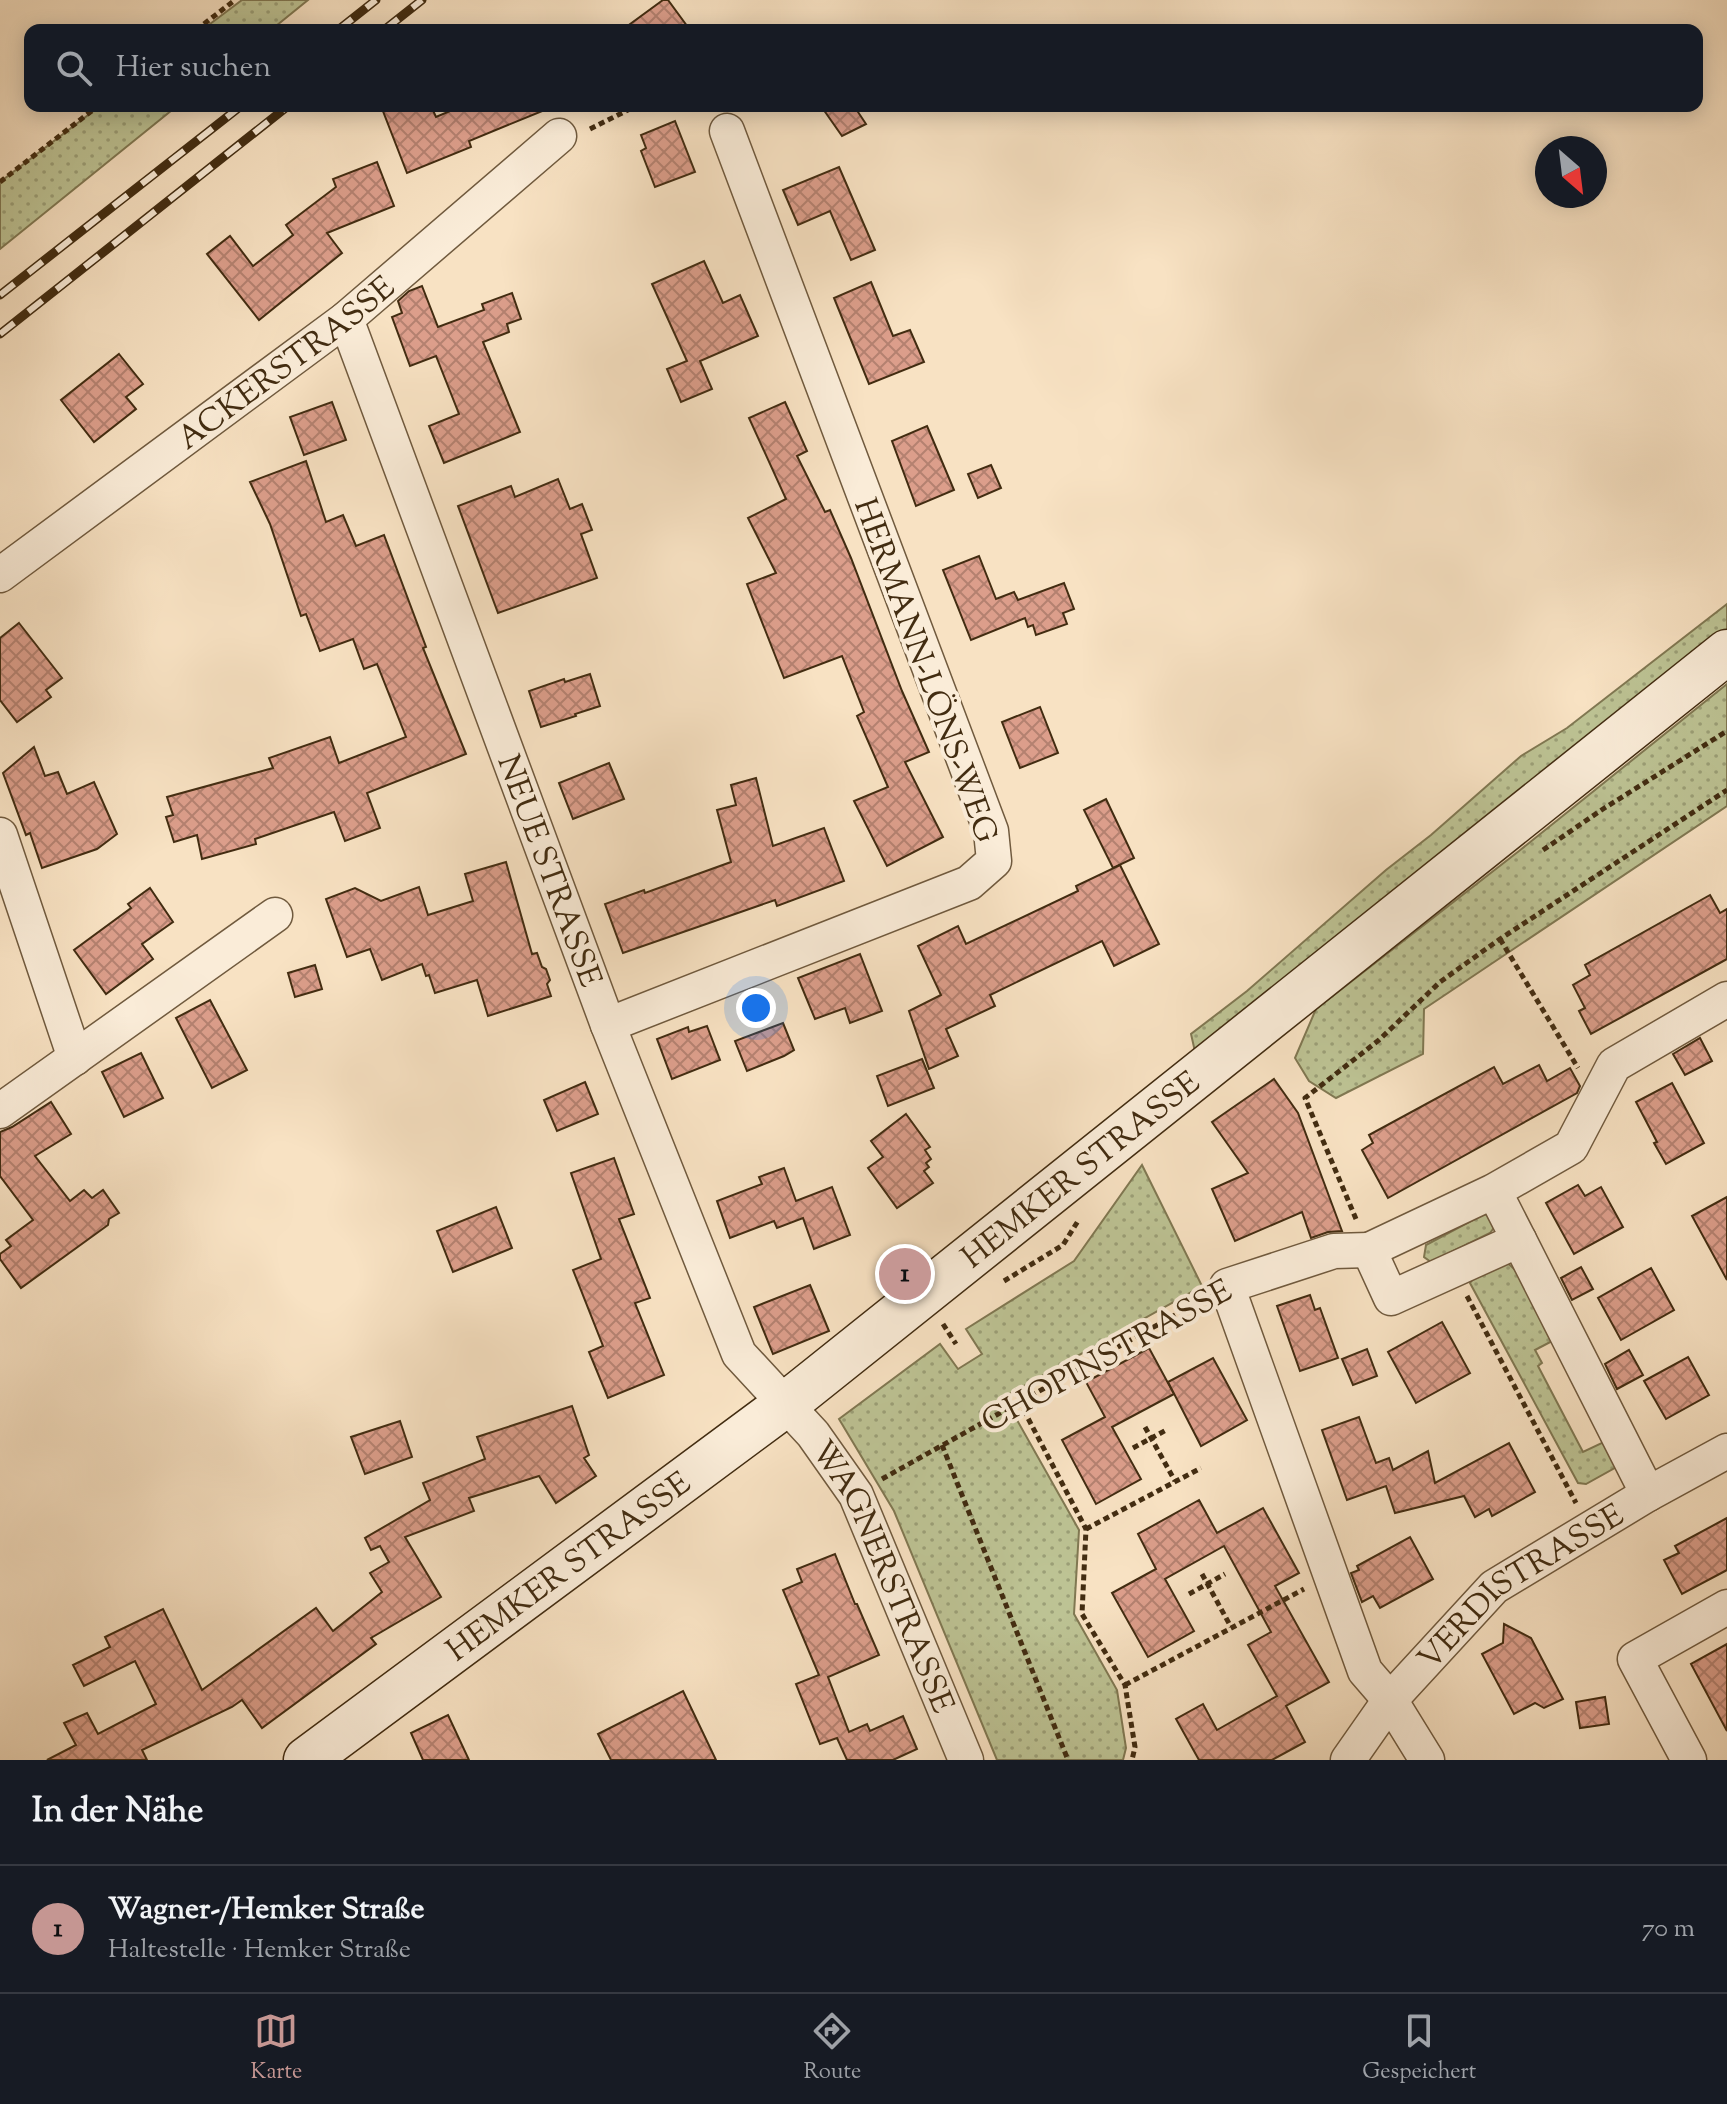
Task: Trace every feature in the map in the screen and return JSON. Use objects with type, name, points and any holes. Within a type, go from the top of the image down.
[{"type":"main road","name":"HEMKER STRASSE","points":[[306,1760],[786,1404],[1727,652]]},
{"type":"street","name":"HERMANN-LÖNS-WEG","points":[[608,1025],[969,883],[994,861],[991,831],[727,131]]},
{"type":"street","name":"ACKERSTRASSE","points":[[0,575],[346,319],[559,136]]},
{"type":"street","name":"NEUE STRASSE","points":[[346,319],[608,1025],[739,1354],[786,1404]]},
{"type":"street","points":[[0,835],[75,1058]]},
{"type":"street","points":[[0,1111],[275,915]]},
{"type":"street","name":"CHOPINSTRASSE","points":[[1227,1286],[1334,1251],[1369,1250],[1494,1191],[1571,1147],[1614,1065],[1727,999]]},
{"type":"street","points":[[1494,1191],[1648,1494]]},
{"type":"street","points":[[1369,1250],[1391,1298],[1519,1240]]},
{"type":"street","points":[[1227,1286],[1365,1671],[1390,1700],[1427,1760]]},
{"type":"street","name":"WAGNERSTRASSE","points":[[786,1404],[813,1434],[856,1495],[966,1760]]},
{"type":"street","name":"VERDISTRASSE","points":[[1348,1760],[1390,1700],[1494,1587],[1648,1494],[1726,1453]]},
{"type":"street","points":[[1689,1760],[1635,1659],[1727,1607]]},
{"type":"path","points":[[204,24],[235,0]]},
{"type":"path","points":[[0,182],[90,112]]},
{"type":"path","points":[[559,136],[583,132],[624,112]]},
{"type":"path","points":[[1369,1250],[1305,1098],[1379,1040],[1440,982],[1727,790]]},
{"type":"path","points":[[1500,939],[1596,1099]]},
{"type":"path","points":[[1454,1270],[1590,1529]]},
{"type":"path","name":"CHOPINSTRASSE","points":[[856,1495],[1227,1286]]},
{"type":"path","points":[[940,1320],[956,1344]]},
{"type":"path","points":[[1019,1401],[1086,1529],[1082,1614],[1125,1685],[1135,1747],[1132,1760]]},
{"type":"path","points":[[1145,1427],[1175,1481]]},
{"type":"path","points":[[1133,1448],[1168,1429]]},
{"type":"path","points":[[942,1445],[1068,1760]]},
{"type":"path","points":[[1086,1529],[1201,1468]]},
{"type":"path","points":[[1202,1574],[1231,1627]]},
{"type":"path","points":[[1189,1594],[1225,1574]]},
{"type":"path","points":[[1125,1685],[1331,1575]]},
{"type":"green space","points":[[242,0],[308,0],[278,24],[210,24]]},
{"type":"green space","points":[[92,112],[170,112],[0,249],[0,182]]},
{"type":"green space","points":[[1727,604],[1727,632],[1196,1056],[1191,1034],[1247,991],[1521,756],[1567,728]]},
{"type":"green space","points":[[1727,684],[1727,806],[1424,1009],[1423,1054],[1336,1098],[1309,1081],[1295,1058],[1316,1009]]},
{"type":"green space","points":[[1142,1165],[1202,1286],[1004,1397],[1079,1530],[1074,1614],[1117,1690],[1126,1748],[1123,1760],[997,1760],[894,1511],[839,1419],[940,1344],[958,1369],[982,1354],[966,1329],[1074,1261]]},
{"type":"green space","points":[[1484,1214],[1492,1216],[1496,1225],[1490,1233],[1431,1262],[1424,1257],[1426,1245]]},
{"type":"green space","points":[[1505,1261],[1520,1274],[1556,1339],[1535,1350],[1542,1363],[1538,1366],[1583,1452],[1608,1440],[1620,1465],[1586,1484],[1578,1483],[1470,1283],[1478,1273]]},
{"type":"building","points":[[663,0],[668,0],[686,24],[630,24]]},
{"type":"building","points":[[383,112],[434,112],[436,117],[448,112],[540,112],[469,141],[471,147],[407,173]]},
{"type":"building","points":[[825,112],[858,112],[866,124],[842,136]]},
{"type":"building","points":[[675,121],[695,172],[655,187],[641,151],[646,148],[641,135]]},
{"type":"building","points":[[377,162],[394,206],[327,233],[342,253],[259,320],[207,254],[230,236],[253,266],[293,235],[286,225],[336,187],[333,179]]},
{"type":"building","points":[[839,167],[875,250],[851,260],[830,211],[798,225],[783,190]]},
{"type":"building","points":[[704,261],[723,303],[740,295],[758,336],[700,361],[712,389],[681,402],[667,369],[687,361],[652,284]]},
{"type":"building","points":[[871,282],[893,336],[910,330],[924,362],[869,384],[834,298]]},
{"type":"building","points":[[422,286],[438,327],[484,310],[482,304],[512,293],[521,319],[507,324],[509,332],[483,342],[520,432],[444,463],[429,426],[459,414],[436,356],[410,366],[392,317],[402,313],[398,301],[409,291]]},
{"type":"building","points":[[119,354],[143,384],[126,397],[136,409],[94,442],[61,400]]},
{"type":"building","points":[[332,402],[346,440],[304,455],[290,417]]},
{"type":"building","points":[[785,402],[807,451],[797,456],[825,512],[830,510],[929,752],[905,762],[943,837],[887,866],[854,801],[888,787],[857,716],[864,712],[842,656],[784,678],[747,584],[776,573],[748,518],[786,499],[749,418]]},
{"type":"building","points":[[927,426],[954,490],[916,506],[892,441]]},
{"type":"building","points":[[306,461],[326,522],[343,515],[356,546],[384,535],[426,647],[423,648],[466,754],[367,793],[380,828],[345,841],[334,812],[255,839],[256,844],[202,859],[197,835],[174,842],[166,817],[173,815],[167,797],[273,768],[269,758],[330,737],[339,763],[406,737],[377,664],[364,669],[353,639],[320,651],[306,614],[301,616],[270,524],[250,482]]},
{"type":"building","points":[[991,465],[1001,488],[978,498],[968,474]]},
{"type":"building","points":[[558,479],[570,509],[582,504],[592,530],[581,534],[597,578],[498,613],[458,506],[511,486],[515,497]]},
{"type":"building","points":[[979,556],[996,599],[1014,592],[1018,600],[1064,583],[1074,609],[1063,613],[1067,624],[1036,635],[1033,625],[1028,627],[1025,618],[971,640],[943,570]]},
{"type":"building","points":[[19,623],[62,678],[46,690],[51,697],[17,722],[0,700],[0,638]]},
{"type":"building","points":[[590,674],[600,706],[541,727],[529,691]]},
{"type":"building","points":[[1040,707],[1058,753],[1020,768],[1002,722]]},
{"type":"building","points":[[34,747],[45,776],[58,772],[67,794],[94,782],[117,834],[97,849],[42,868],[3,773]]},
{"type":"building","points":[[609,763],[624,799],[573,819],[559,783]]},
{"type":"building","points":[[756,778],[773,846],[824,828],[844,881],[777,906],[775,900],[623,953],[605,904],[731,862],[717,810],[736,805],[731,785]]},
{"type":"building","points":[[1106,799],[1134,858],[1113,868],[1084,810]]},
{"type":"building","points":[[506,862],[532,954],[537,953],[542,967],[546,969],[551,996],[488,1016],[477,980],[435,993],[422,964],[382,980],[370,949],[347,957],[326,899],[355,888],[381,901],[419,887],[428,915],[473,901],[465,874]]},
{"type":"building","points":[[1120,865],[1159,944],[1114,966],[1102,941],[990,995],[995,1006],[946,1029],[958,1056],[929,1069],[909,1011],[941,995],[918,946],[958,926],[966,944],[1078,891],[1076,886]]},
{"type":"building","points":[[150,888],[173,922],[142,944],[153,959],[106,994],[74,950],[131,908],[128,904]]},
{"type":"building","points":[[1710,895],[1720,913],[1727,909],[1727,959],[1591,1034],[1579,1011],[1585,1008],[1573,985],[1590,975],[1585,965]]},
{"type":"building","points":[[860,954],[882,1011],[850,1023],[845,1008],[815,1019],[798,978]]},
{"type":"building","points":[[315,965],[322,989],[295,997],[288,973]]},
{"type":"building","points":[[210,1000],[247,1070],[212,1088],[176,1018]]},
{"type":"building","points":[[783,1023],[794,1050],[747,1071],[735,1041]]},
{"type":"building","points":[[707,1026],[720,1060],[672,1079],[657,1039],[688,1027],[689,1032]]},
{"type":"building","points":[[1700,1038],[1712,1061],[1685,1075],[1673,1054]]},
{"type":"building","points":[[141,1053],[163,1098],[124,1117],[102,1072]]},
{"type":"building","points":[[922,1059],[934,1088],[888,1106],[877,1076]]},
{"type":"building","points":[[1539,1065],[1547,1081],[1570,1068],[1580,1086],[1577,1093],[1388,1198],[1362,1150],[1373,1143],[1369,1135],[1494,1067],[1503,1084]]},
{"type":"building","points":[[1274,1079],[1298,1113],[1342,1231],[1311,1238],[1302,1212],[1235,1241],[1212,1189],[1248,1173],[1212,1122]]},
{"type":"building","points":[[585,1082],[598,1114],[557,1131],[544,1100]]},
{"type":"building","points":[[1672,1083],[1704,1143],[1666,1164],[1636,1102]]},
{"type":"building","points":[[51,1102],[71,1134],[35,1156],[70,1201],[84,1190],[92,1198],[103,1190],[119,1213],[109,1219],[108,1225],[21,1288],[0,1259],[0,1254],[11,1246],[6,1240],[33,1220],[0,1176],[0,1132]]},
{"type":"building","points":[[906,1114],[930,1147],[925,1150],[931,1159],[924,1171],[933,1183],[897,1208],[868,1168],[883,1157],[871,1141]]},
{"type":"building","points":[[614,1158],[634,1214],[619,1219],[650,1298],[635,1303],[664,1375],[608,1398],[589,1352],[603,1346],[573,1270],[601,1259],[571,1173]]},
{"type":"building","points":[[784,1168],[796,1201],[832,1187],[850,1235],[814,1249],[803,1218],[777,1228],[774,1221],[730,1238],[717,1201],[762,1184],[759,1177]]},
{"type":"building","points":[[1578,1185],[1585,1196],[1601,1187],[1623,1227],[1574,1254],[1546,1203]]},
{"type":"building","points":[[1727,1197],[1727,1280],[1692,1216]]},
{"type":"building","points":[[496,1207],[512,1248],[453,1272],[437,1231]]},
{"type":"building","points":[[1581,1267],[1593,1289],[1572,1300],[1561,1278]]},
{"type":"building","points":[[1651,1268],[1674,1310],[1621,1340],[1598,1298]]},
{"type":"building","points":[[810,1285],[829,1331],[773,1354],[754,1307]]},
{"type":"building","points":[[1310,1295],[1315,1310],[1320,1308],[1338,1358],[1300,1371],[1277,1306]]},
{"type":"building","points":[[1442,1322],[1470,1373],[1416,1403],[1388,1352]]},
{"type":"building","points":[[1149,1348],[1174,1394],[1112,1427],[1141,1479],[1096,1504],[1062,1440],[1105,1417],[1086,1382]]},
{"type":"building","points":[[1367,1349],[1377,1376],[1353,1385],[1342,1359]]},
{"type":"building","points":[[1629,1350],[1643,1375],[1617,1389],[1605,1364]]},
{"type":"building","points":[[1688,1357],[1709,1395],[1666,1419],[1644,1381]]},
{"type":"building","points":[[1213,1358],[1247,1420],[1201,1446],[1168,1382]]},
{"type":"building","points":[[572,1406],[589,1455],[584,1458],[596,1476],[556,1503],[539,1476],[469,1498],[474,1511],[405,1537],[441,1597],[371,1638],[376,1644],[262,1728],[242,1700],[142,1750],[147,1760],[47,1760],[76,1745],[64,1723],[87,1713],[98,1734],[156,1704],[135,1661],[84,1686],[73,1665],[110,1647],[105,1637],[163,1609],[202,1690],[316,1608],[333,1631],[382,1592],[370,1573],[389,1562],[380,1546],[371,1550],[365,1538],[430,1500],[423,1483],[485,1459],[477,1437]]},
{"type":"building","points":[[1359,1417],[1376,1463],[1389,1458],[1393,1470],[1428,1451],[1435,1483],[1509,1443],[1535,1492],[1492,1516],[1489,1509],[1475,1517],[1464,1496],[1395,1513],[1386,1486],[1347,1500],[1322,1430]]},
{"type":"building","points":[[400,1421],[412,1457],[365,1474],[351,1437]]},
{"type":"building","points":[[1199,1500],[1217,1533],[1263,1508],[1299,1573],[1275,1586],[1329,1682],[1286,1706],[1305,1742],[1272,1760],[1199,1760],[1176,1719],[1203,1704],[1217,1730],[1277,1696],[1248,1645],[1271,1632],[1224,1546],[1165,1579],[1194,1631],[1148,1657],[1112,1593],[1156,1569],[1138,1534]]},
{"type":"building","points":[[1727,1518],[1727,1570],[1682,1594],[1664,1560],[1679,1553],[1675,1546]]},
{"type":"building","points":[[1410,1537],[1433,1579],[1380,1608],[1373,1596],[1362,1602],[1351,1573],[1359,1570],[1357,1566]]},
{"type":"building","points":[[835,1554],[879,1655],[828,1677],[849,1732],[867,1724],[870,1731],[903,1716],[917,1749],[893,1760],[847,1760],[837,1738],[820,1744],[796,1684],[819,1675],[783,1590],[802,1582],[797,1569]]},
{"type":"building","points":[[1504,1624],[1531,1638],[1563,1699],[1544,1708],[1535,1703],[1514,1714],[1482,1654],[1503,1643]]},
{"type":"building","points":[[1727,1644],[1727,1731],[1691,1664]]},
{"type":"building","points":[[683,1691],[716,1760],[611,1760],[598,1734]]},
{"type":"building","points":[[1605,1697],[1609,1724],[1580,1728],[1576,1702]]},
{"type":"building","points":[[448,1715],[469,1760],[423,1760],[411,1733]]},
{"type":"railway","points":[[346,24],[376,0]]},
{"type":"railway","points":[[392,24],[422,0]]},
{"type":"railway","points":[[0,295],[233,112]]},
{"type":"railway","points":[[0,334],[280,112]]},
{"type":"place","name":"Wagner-/Hemker Straße","points":[[905,1274]]}]
